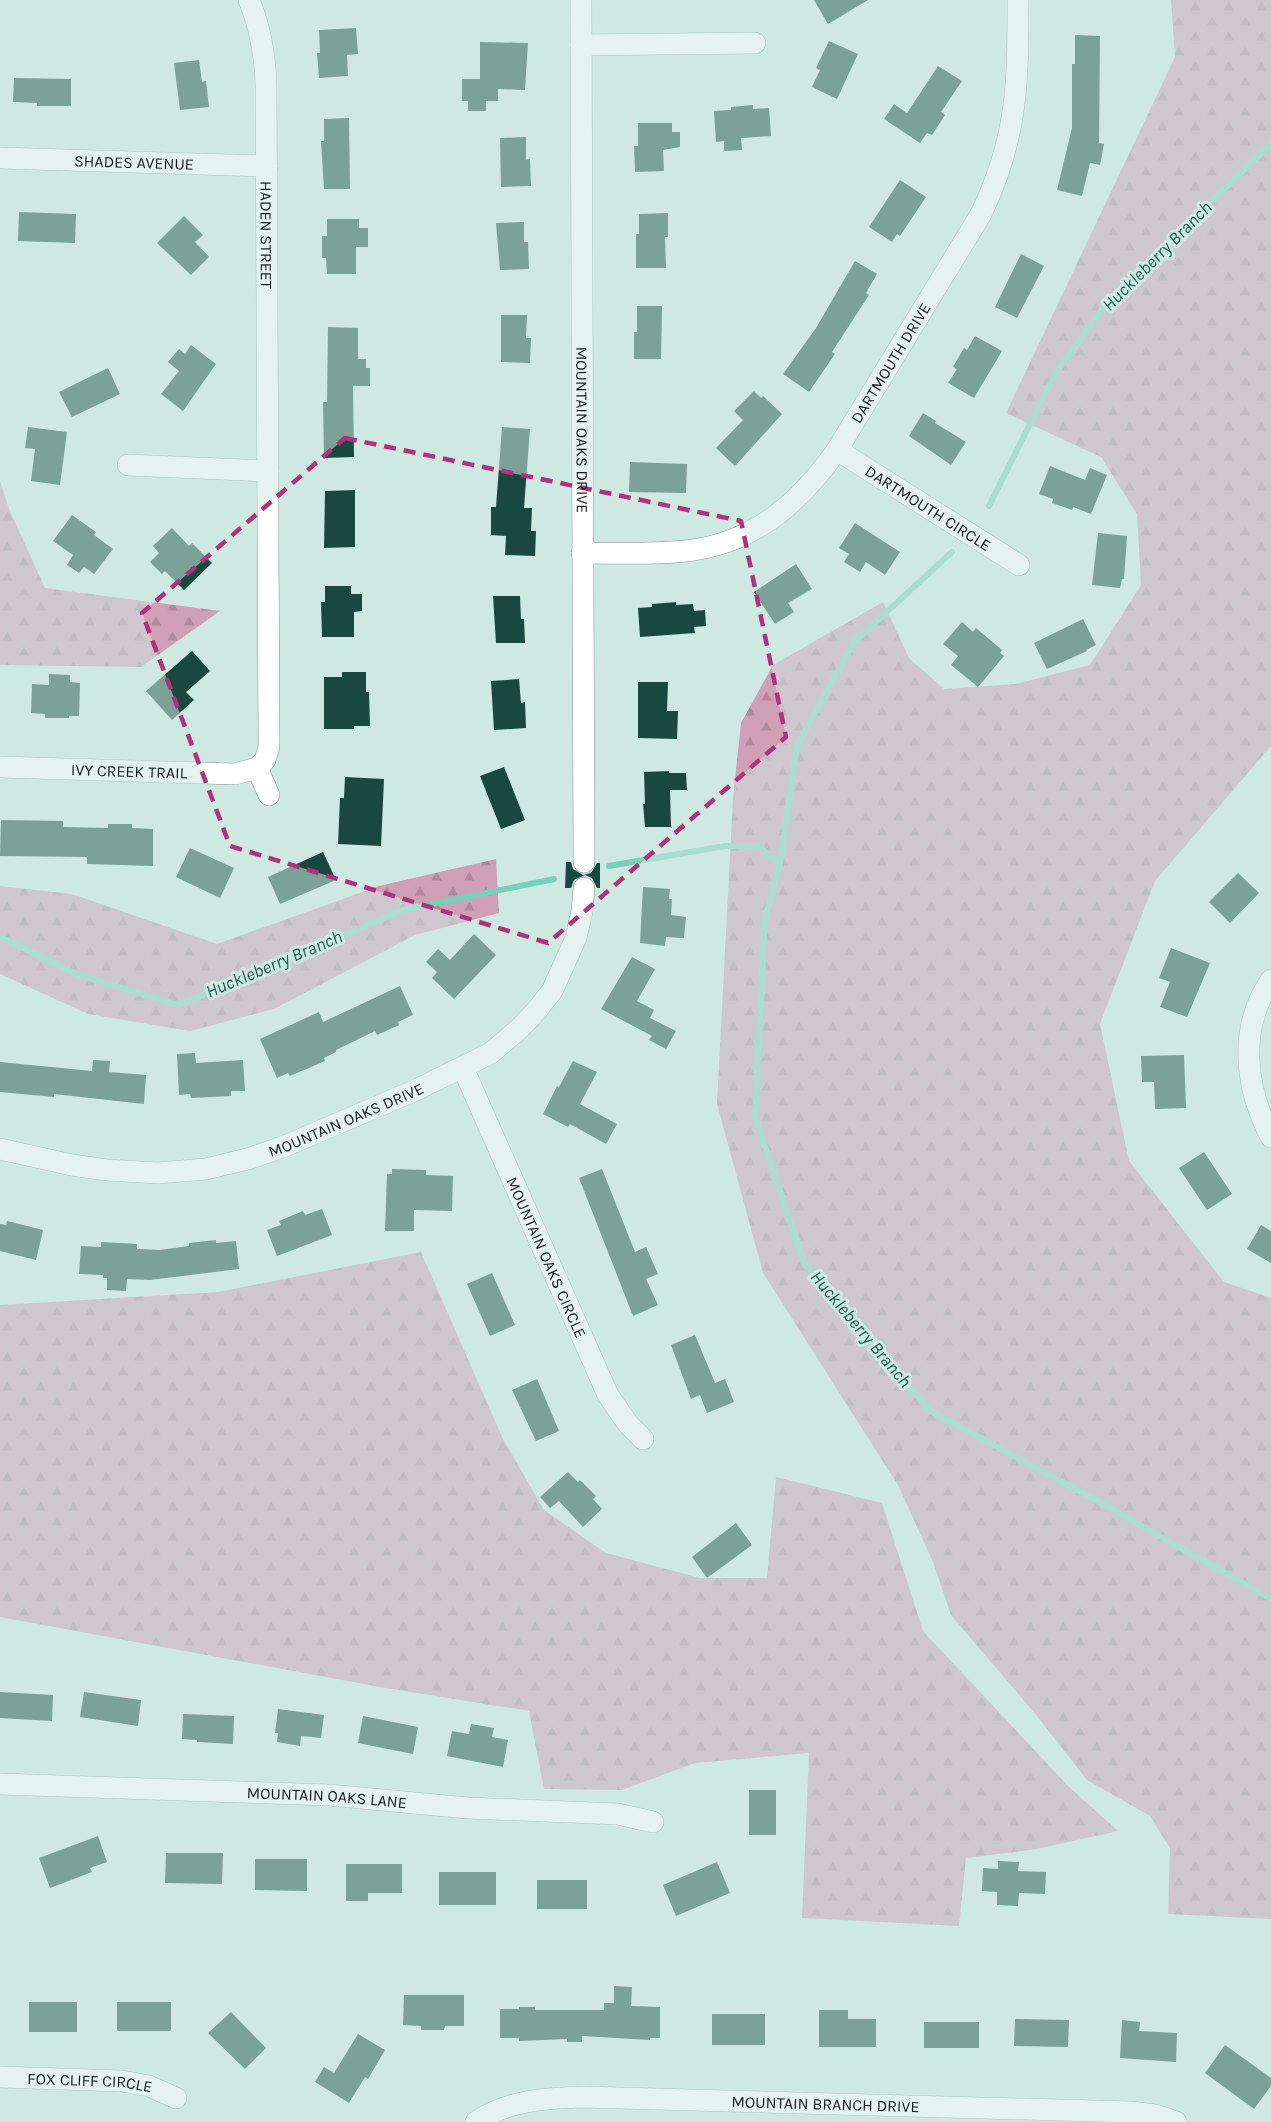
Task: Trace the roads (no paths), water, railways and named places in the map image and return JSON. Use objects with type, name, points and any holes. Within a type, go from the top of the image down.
[{"type":"street","name":"HADEN STREET","points":[[249,0],[260,33],[265,59],[267,166],[269,747],[265,760],[257,768]]},
{"type":"street","name":"MOUNTAIN OAKS DRIVE","points":[[581,0],[584,862]]},
{"type":"street","name":"DARTMOUTH DRIVE","points":[[582,553],[662,553],[694,550],[722,543],[741,536],[776,516],[801,495],[819,475],[837,450],[981,214],[993,189],[1010,136],[1016,98],[1018,0]]},
{"type":"street","points":[[581,45],[754,43]]},
{"type":"street","name":"SHADES AVENUE","points":[[0,158],[267,166]]},
{"type":"street","name":"DARTMOUTH CIRCLE","points":[[837,450],[1019,565]]},
{"type":"street","points":[[128,465],[268,471]]},
{"type":"street","name":"IVY CREEK TRAIL","points":[[0,766],[235,774],[257,768]]},
{"type":"street","points":[[257,768],[269,795]]},
{"type":"street","name":"MOUNTAIN OAKS DRIVE","points":[[0,1149],[72,1165],[107,1170],[158,1173],[206,1169],[251,1158],[285,1146],[463,1068],[491,1053],[513,1034],[552,991],[576,938],[584,888]]},
{"type":"street","points":[[1271,980],[1258,1006],[1248,1053],[1254,1101],[1271,1137]]},
{"type":"street","name":"MOUNTAIN OAKS CIRCLE","points":[[463,1068],[608,1395],[628,1424],[643,1439]]},
{"type":"street","name":"MOUNTAIN OAKS LANE","points":[[0,1784],[329,1795],[468,1808],[618,1814],[653,1822]]},
{"type":"street","name":"FOX CLIFF CIRCLE","points":[[0,2077],[122,2081],[149,2086],[176,2098]]},
{"type":"street","name":"MOUNTAIN BRANCH DRIVE","points":[[476,2122],[518,2104],[545,2098],[584,2097],[740,2112],[1131,2112],[1155,2115],[1176,2122]]},
{"type":"waterway","name":"Huckleberry Branch","points":[[989,506],[1055,374],[1110,298],[1271,144]]},
{"type":"waterway","name":"Huckleberry Branch","points":[[952,552],[854,642],[797,746],[780,864],[765,919],[755,1116],[804,1262],[930,1411],[1085,1494],[1271,1599]]},
{"type":"waterway","name":"Huckleberry Branch","points":[[609,866],[725,846],[758,846],[780,864]]},
{"type":"waterway","name":"Huckleberry Branch","points":[[0,937],[76,974],[178,1005],[403,910],[554,879]]}]
